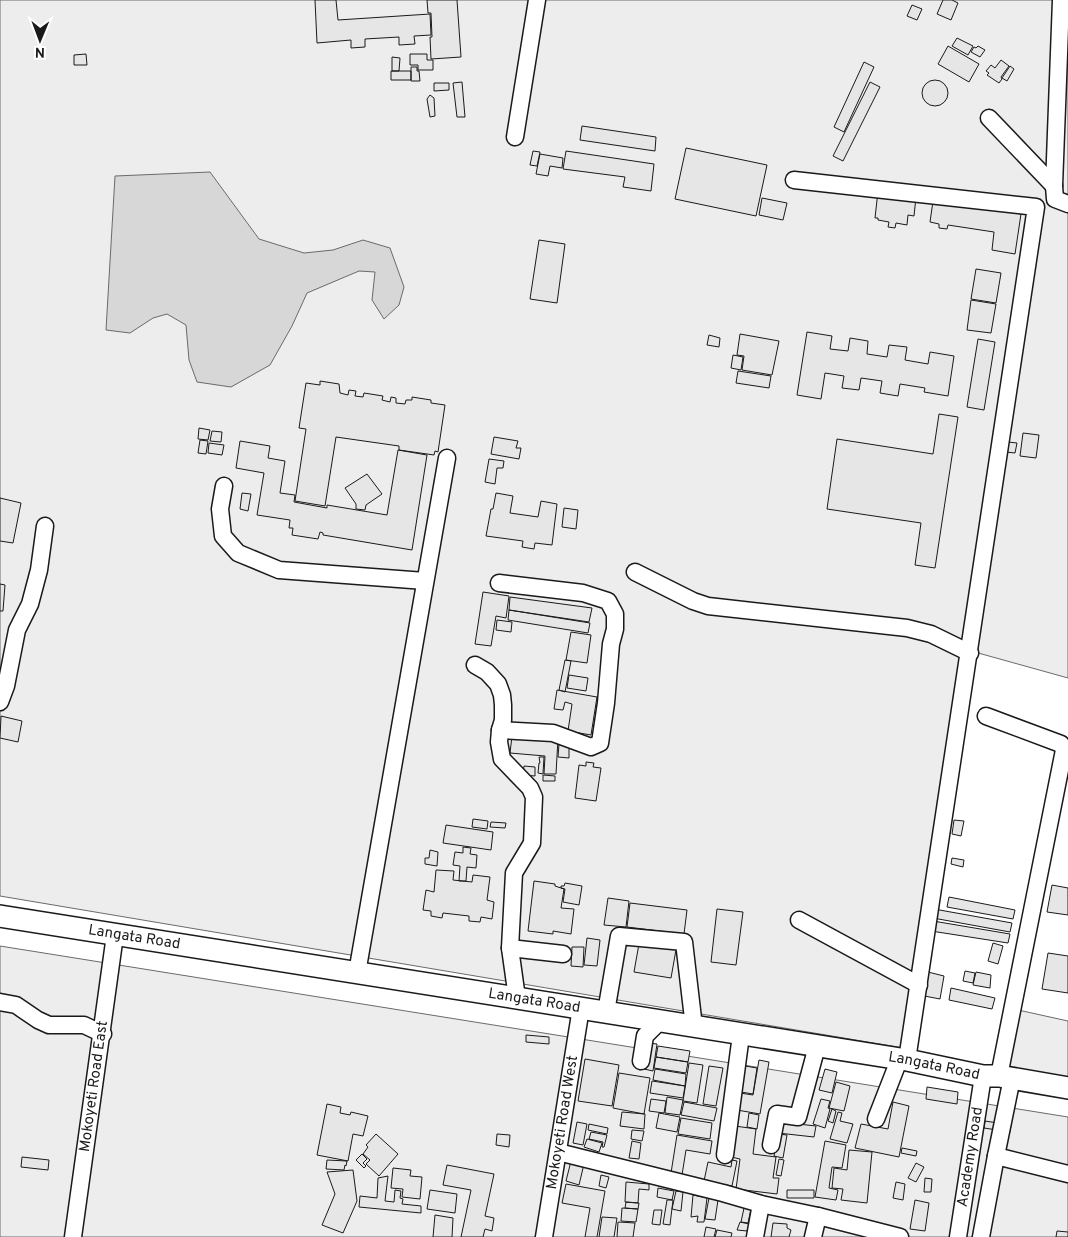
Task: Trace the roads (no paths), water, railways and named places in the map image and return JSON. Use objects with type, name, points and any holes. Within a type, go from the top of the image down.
[{"type":"main road","name":"Langata Road","points":[[0,916],[817,1046],[1068,1088]]},
{"type":"street","points":[[515,137],[538,0]]},
{"type":"street","points":[[1061,0],[1054,186],[1055,199],[1068,204]]},
{"type":"street","points":[[989,118],[1054,186]]},
{"type":"street","points":[[794,180],[1036,207],[919,985],[903,1060],[876,1119]]},
{"type":"street","points":[[357,973],[447,458]]},
{"type":"street","points":[[224,486],[220,509],[223,536],[238,552],[279,570],[426,581]]},
{"type":"street","points":[[0,702],[6,686],[4,667],[17,630],[30,604],[39,570],[44,526]]},
{"type":"street","points":[[635,572],[693,601],[708,606],[907,628],[931,634],[970,653]]},
{"type":"street","points":[[499,583],[583,594],[608,601],[615,614],[615,629],[611,644],[606,704],[600,743],[591,747],[553,733],[500,730]]},
{"type":"street","points":[[474,665],[486,672],[498,684],[502,695],[503,720],[499,742],[502,759],[530,788],[534,797],[532,842],[514,874],[510,948],[516,998]]},
{"type":"street","points":[[981,1237],[996,1156],[998,1077],[1064,750],[1061,744],[986,716]]},
{"type":"street","points":[[799,920],[919,985]]},
{"type":"street","name":"Mokoyeti Road East","points":[[73,1237],[116,935]]},
{"type":"street","points":[[660,1021],[645,1036],[636,1060],[635,1034],[616,1014],[620,936],[684,942],[694,1027]]},
{"type":"street","points":[[510,948],[563,954]]},
{"type":"street","points":[[0,1002],[16,1005],[49,1025],[84,1026],[103,1034]]},
{"type":"street","name":"Mokoyeti Road West","points":[[544,1237],[581,1008]]},
{"type":"street","points":[[725,1155],[741,1035]]},
{"type":"street","points":[[771,1145],[777,1114],[798,1118],[817,1046]]},
{"type":"street","name":"Academy Road","points":[[958,1237],[998,1077]]},
{"type":"street","points":[[558,1152],[761,1204],[900,1237]]},
{"type":"street","points":[[996,1156],[1068,1174]]},
{"type":"street","points":[[755,1237],[761,1204]]},
{"type":"street","points":[[813,1237],[818,1216]]}]
